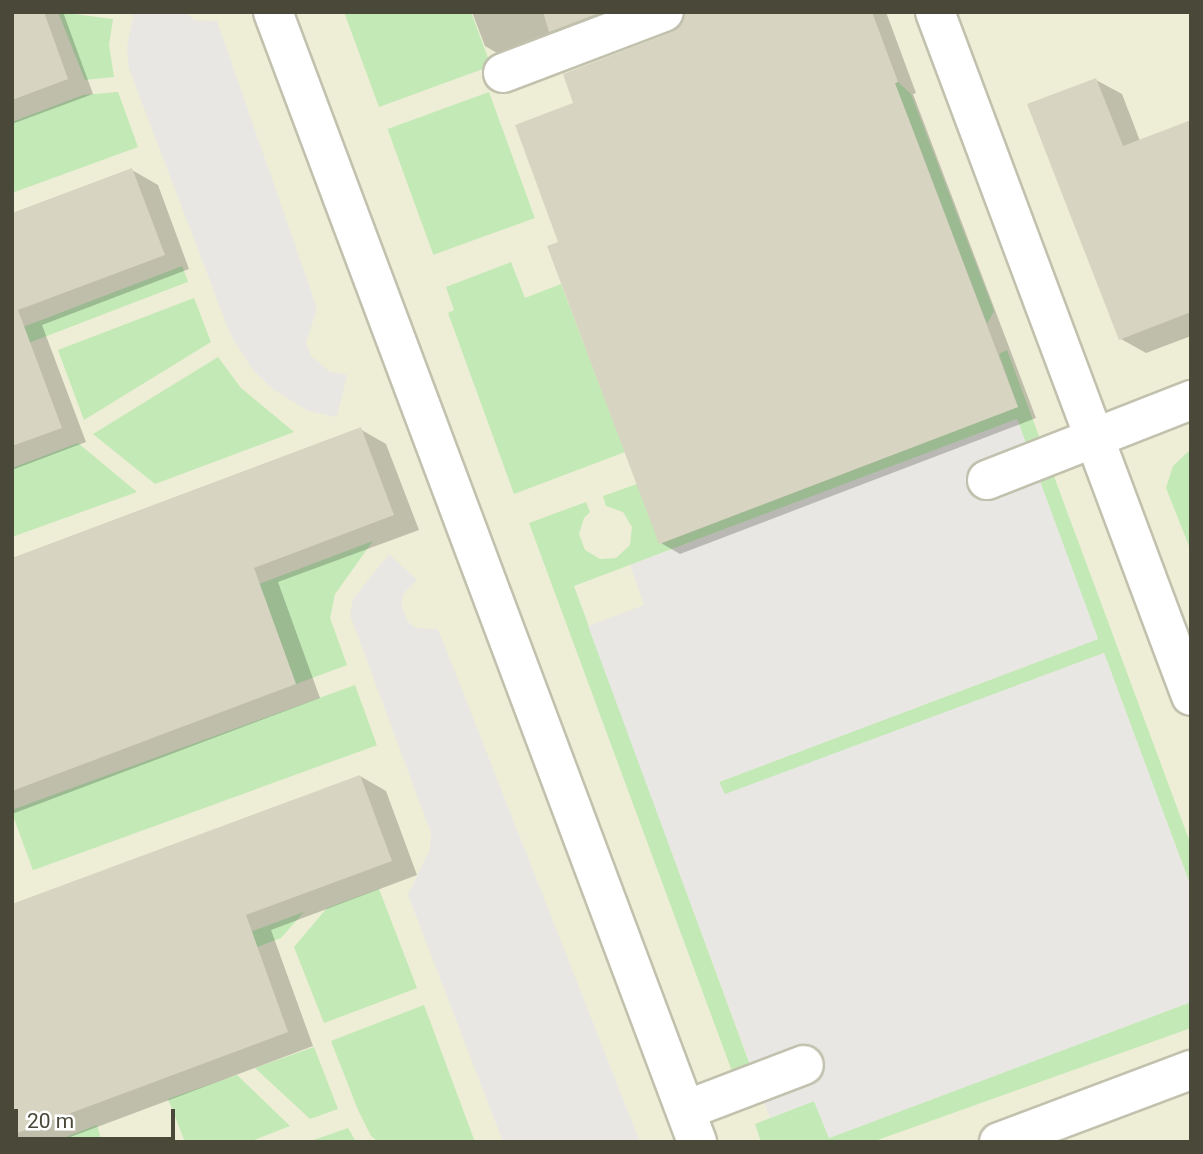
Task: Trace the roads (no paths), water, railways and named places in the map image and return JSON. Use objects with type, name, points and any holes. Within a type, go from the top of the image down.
[{"type":"lane","points":[[273,12],[691,1126],[804,1065]]},
{"type":"lane","points":[[503,73],[664,12]]},
{"type":"lane","points":[[935,12],[1191,696]]},
{"type":"lane","points":[[987,480],[1191,400]]},
{"type":"lane","points":[[999,1142],[1191,1070]]}]
